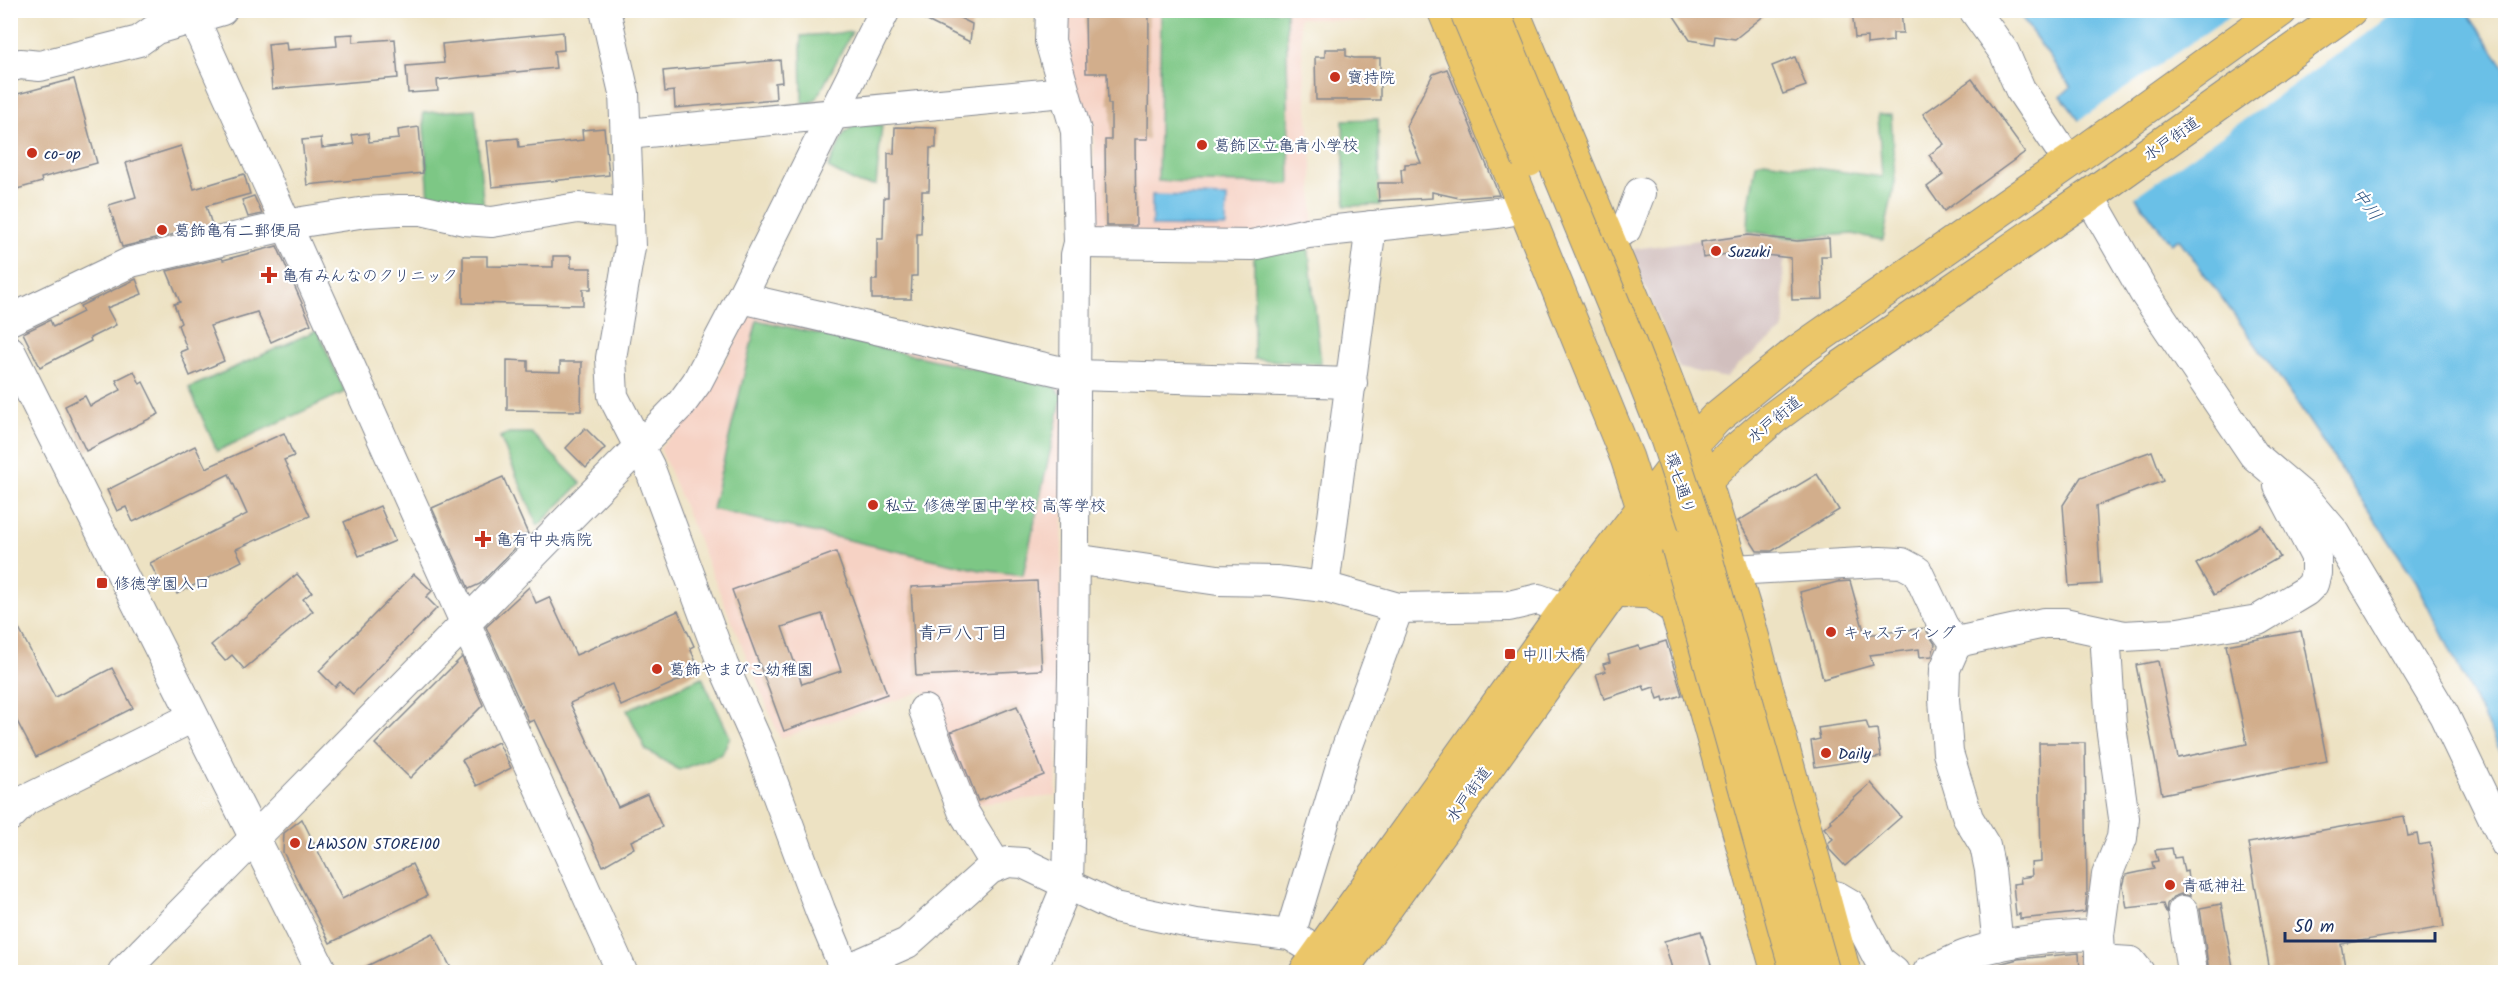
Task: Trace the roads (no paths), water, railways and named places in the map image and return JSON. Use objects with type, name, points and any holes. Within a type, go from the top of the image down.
[{"type":"main road","points":[[1444,10],[1627,458],[1687,644],[1778,972]]},
{"type":"main road","name":"環七通り","points":[[1466,10],[1607,348],[1646,449],[1683,560],[1797,972]]},
{"type":"main road","name":"環七通り","points":[[1491,10],[1627,337],[1666,439],[1705,555],[1824,972]]},
{"type":"main road","points":[[1512,10],[1657,356],[1705,481],[1749,624],[1844,972]]},
{"type":"main road","name":"水戸街道","points":[[1322,966],[1566,609],[1692,444],[1716,418],[1797,351],[2077,157],[2281,10]]},
{"type":"main road","name":"水戸街道","points":[[1322,966],[1614,590],[1705,481],[1773,418],[1832,374],[2099,190],[2350,10]]},
{"type":"main road","points":[[1594,373],[1608,393],[1616,398],[1651,387],[1657,356]]},
{"type":"main road","points":[[1614,590],[1651,592],[1661,596],[1675,608]]},
{"type":"main road","points":[[1687,644],[1691,630],[1700,623],[1726,615],[1749,624]]},
{"type":"street","points":[[10,67],[20,64],[40,66],[139,41],[156,28],[191,14],[222,10]]},
{"type":"street","points":[[605,10],[624,93],[630,247],[616,325],[611,375],[613,396],[649,466],[723,664],[760,748],[844,972],[907,943],[996,865],[1008,862],[1023,863],[1115,907],[1195,924],[1290,935],[1322,966]]},
{"type":"street","points":[[123,972],[681,404],[697,382],[741,298],[885,10]]},
{"type":"street","points":[[1031,972],[1068,883],[1074,559],[1076,255],[1079,243],[1076,131],[1050,41],[1051,10]]},
{"type":"street","points":[[1974,10],[2004,52],[2020,89],[2077,157]]},
{"type":"street","points":[[191,14],[622,972]]},
{"type":"street","points":[[627,134],[1064,92]]},
{"type":"street","points":[[2099,190],[2144,292],[2254,455],[2307,500],[2335,533],[2444,715],[2505,844]]},
{"type":"street","points":[[1606,237],[1626,229],[1640,193]]},
{"type":"street","points":[[10,320],[131,262],[286,226],[366,212],[421,210],[464,220],[492,222],[578,208],[628,213]]},
{"type":"street","points":[[1079,243],[1252,245],[1308,233],[1525,208]]},
{"type":"street","points":[[1324,587],[1371,226]]},
{"type":"street","points":[[741,298],[1076,375],[1352,383]]},
{"type":"street","points":[[10,351],[322,972]]},
{"type":"street","points":[[1998,946],[1990,870],[1985,846],[1968,818],[1948,753],[1944,699],[1945,669],[1956,644],[2044,623],[2064,623],[2124,636],[2178,633],[2258,620],[2306,591],[2313,584],[2316,573],[2316,557],[2270,470]]},
{"type":"street","points":[[1074,559],[1218,580],[1276,581],[1324,587],[1398,608],[1509,606],[1538,599],[1566,609]]},
{"type":"street","points":[[1733,570],[1869,562],[1902,563],[1917,571],[1942,626],[1956,644]]},
{"type":"street","points":[[1290,935],[1345,753],[1398,608]]},
{"type":"street","points":[[2100,956],[2107,875],[2122,838],[2124,818],[2111,726],[2105,632]]},
{"type":"street","points":[[924,710],[963,811],[996,865]]},
{"type":"street","points":[[10,816],[26,800],[193,717]]},
{"type":"street","points":[[1823,893],[1838,897],[1850,904],[1880,961],[1894,972]]},
{"type":"street","points":[[2183,911],[2192,972]]},
{"type":"street","points":[[1928,972],[1966,955],[1998,946],[2074,936],[2100,956],[2131,962],[2139,972]]},
{"type":"water","name":"中川","points":[[2017,11],[2466,11],[2505,68],[2505,761],[2416,581],[2280,378],[2179,239],[2171,244],[2061,96],[2071,87]]},
{"type":"water","points":[[1152,195],[1227,197],[1226,227],[1152,226]]},
{"type":"place","name":"寶持院","points":[[1335,77]]},
{"type":"place","name":"葛飾区立亀青小学校","points":[[1202,145]]},
{"type":"place","name":"co-op","points":[[32,153]]},
{"type":"place","name":"葛飾亀有二郵便局","points":[[162,230]]},
{"type":"place","name":"Suzuki","points":[[1716,251]]},
{"type":"place","name":"亀有みんなのクリニック","points":[[269,275]]},
{"type":"place","name":"私立 修徳学園中学校 高等学校","points":[[873,505]]},
{"type":"place","name":"亀有中央病院","points":[[483,539]]},
{"type":"place","name":"修徳学園入口","points":[[102,583]]},
{"type":"place","name":"キャスティング","points":[[1831,632]]},
{"type":"place","name":"中川大橋","points":[[1510,654]]},
{"type":"place","name":"葛飾やまびこ幼稚園","points":[[657,669]]},
{"type":"place","name":"Daily","points":[[1826,753]]},
{"type":"place","name":"LAWSON STORE100","points":[[295,843]]},
{"type":"place","name":"青砥神社","points":[[2170,885]]},
{"type":"district","name":"青戸八丁目","points":[[963,633]]}]
